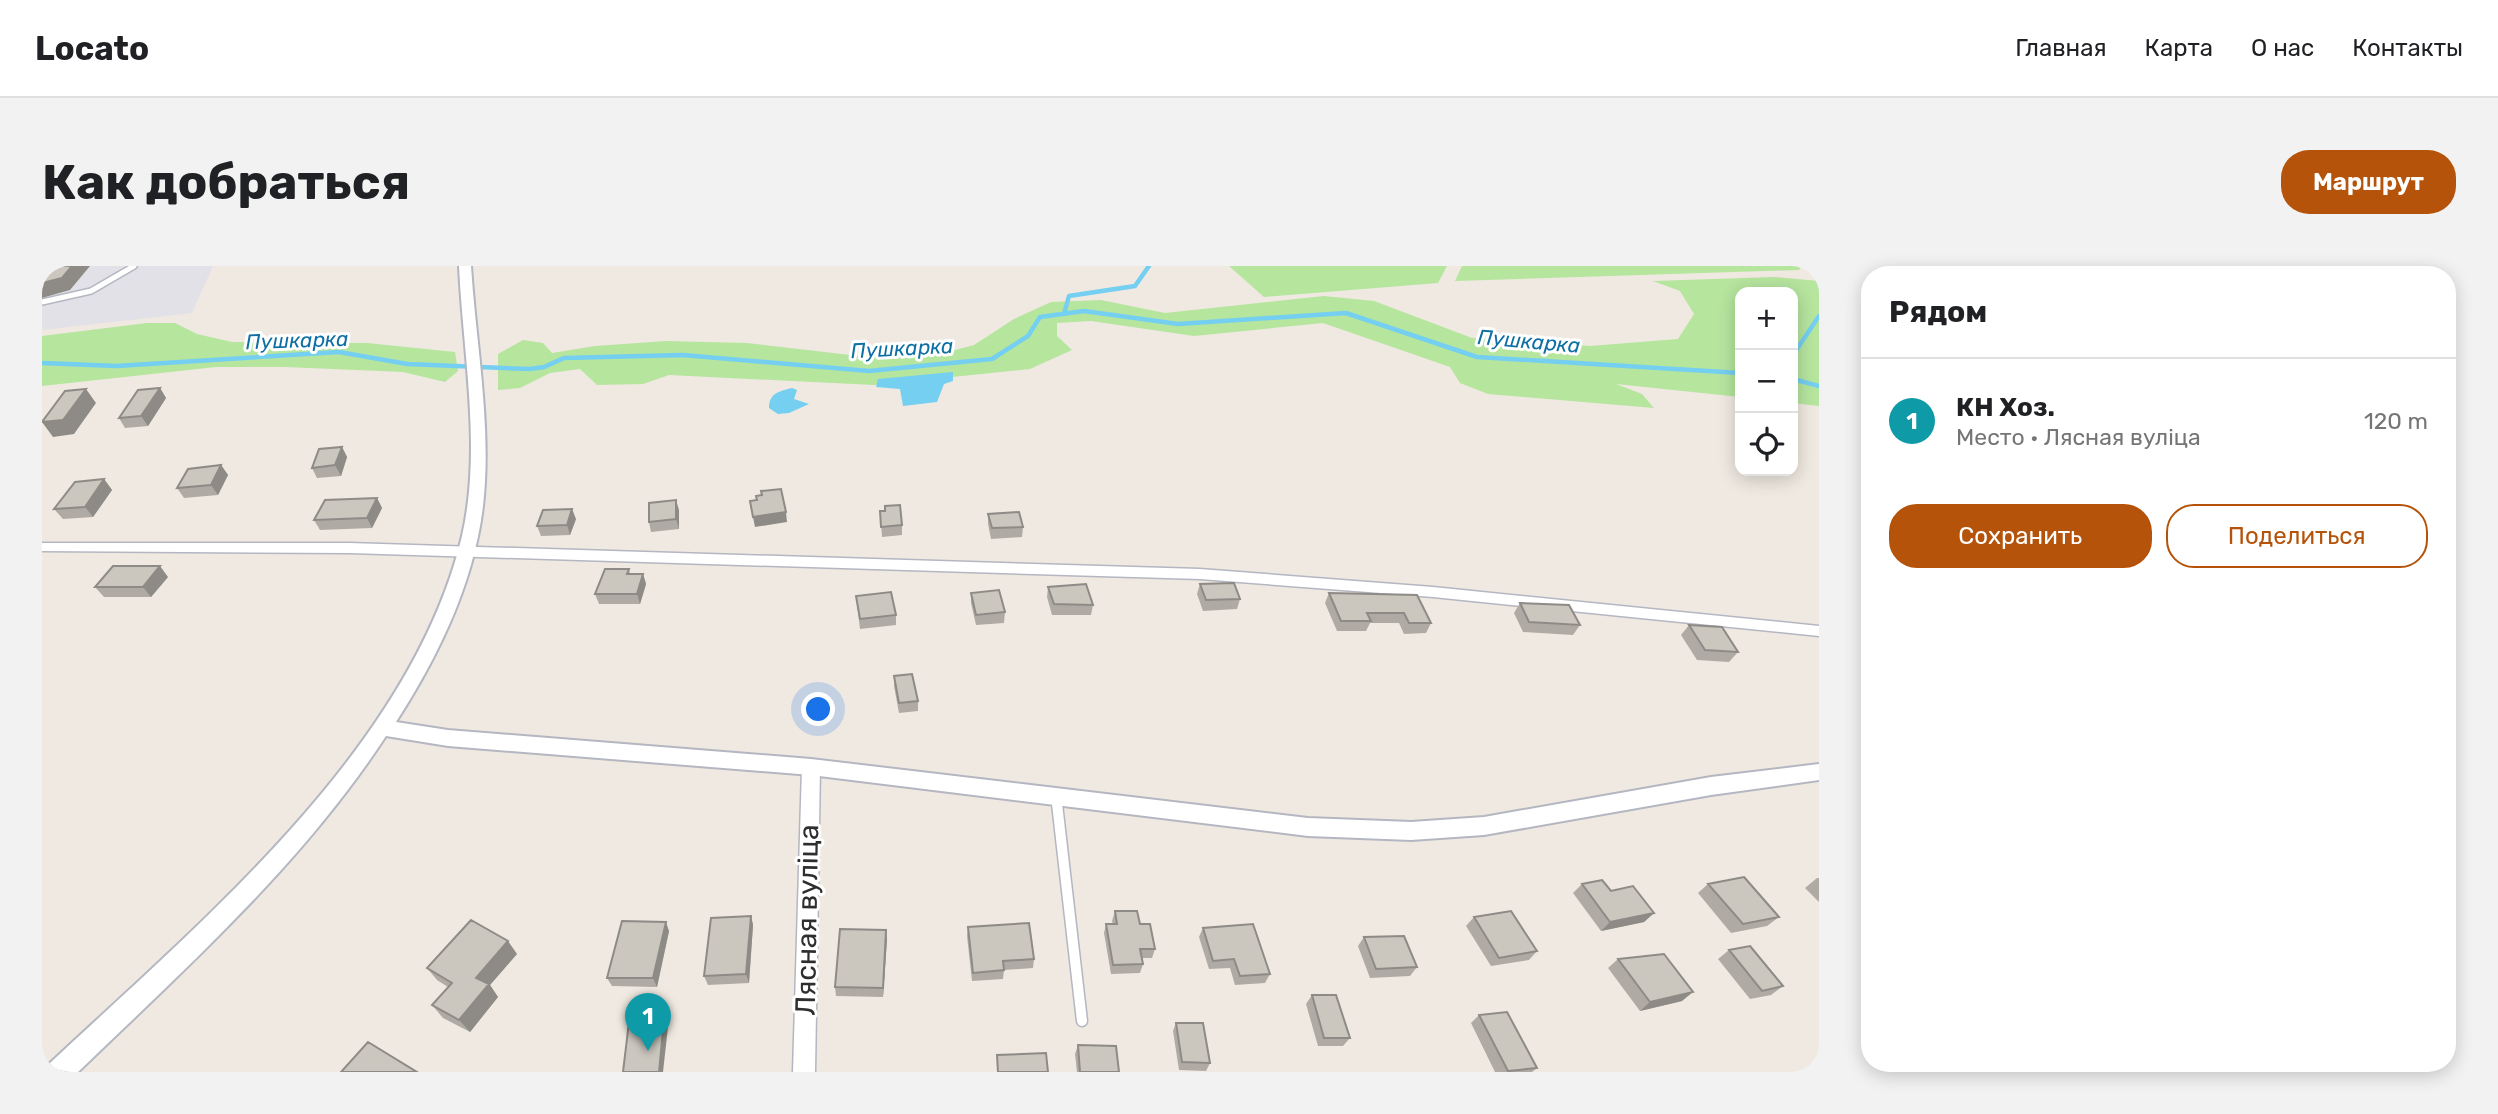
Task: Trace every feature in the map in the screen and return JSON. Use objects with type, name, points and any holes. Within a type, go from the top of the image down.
[{"type":"street","points":[[59,1072],[188,949],[328,801],[412,679],[438,628],[466,552],[474,509],[471,351],[465,266]]},
{"type":"street","points":[[42,547],[207,545],[1304,580],[1819,631]]},
{"type":"street","points":[[380,727],[447,738],[811,767],[1308,827],[1411,831],[1484,826],[1698,788],[1819,772]]},
{"type":"street","name":"Лясная вуліца","points":[[804,1072],[811,767]]},
{"type":"lane","points":[[42,302],[70,299],[101,289],[134,266]]},
{"type":"lane","points":[[1056,795],[1082,1021]]},
{"type":"shaded area","points":[[42,266],[213,266],[192,313],[42,330]]},
{"type":"green space","points":[[1229,266],[1447,266],[1438,283],[1264,297]]},
{"type":"green space","points":[[1462,266],[1802,266],[1799,270],[1455,281]]},
{"type":"green space","points":[[1774,277],[1819,281],[1819,406],[1798,404],[1798,287],[1735,287],[1735,396],[1616,384],[1642,394],[1654,408],[1488,394],[1460,383],[1450,367],[1323,323],[1194,336],[1091,321],[1057,323],[1057,336],[1072,350],[1030,369],[874,385],[669,375],[643,384],[597,385],[580,369],[550,373],[520,388],[498,390],[498,354],[523,340],[543,343],[552,353],[595,346],[666,341],[747,343],[859,356],[944,353],[974,345],[1014,319],[1051,302],[1101,300],[1165,313],[1324,296],[1374,301],[1472,338],[1590,346],[1678,339],[1694,314],[1680,291],[1653,281]]},
{"type":"green space","points":[[147,323],[175,323],[197,334],[232,342],[367,343],[455,352],[458,371],[445,382],[403,372],[216,367],[42,386],[42,336]]},
{"type":"water","points":[[953,372],[953,381],[944,384],[937,402],[903,406],[900,389],[876,387],[878,379]]},
{"type":"water","points":[[792,388],[797,390],[794,399],[809,404],[789,413],[778,414],[769,408],[773,396]]},
{"type":"building","points":[[42,266],[72,266],[62,278],[42,283]]},
{"type":"building","points":[[160,388],[141,416],[119,418],[138,390]]},
{"type":"building","points":[[86,389],[63,420],[42,422],[65,391]]},
{"type":"building","points":[[342,447],[335,465],[312,468],[319,449]]},
{"type":"building","points":[[221,465],[211,485],[177,488],[188,469]]},
{"type":"building","points":[[104,479],[85,507],[54,509],[75,482]]},
{"type":"building","points":[[781,489],[786,512],[753,517],[750,501],[757,500],[756,496],[762,495],[761,491]]},
{"type":"building","points":[[377,498],[367,518],[314,520],[325,500]]},
{"type":"building","points":[[676,500],[676,519],[649,522],[649,503]]},
{"type":"building","points":[[900,505],[902,525],[881,527],[880,511],[885,511],[885,506]]},
{"type":"building","points":[[572,509],[567,525],[537,526],[543,510]]},
{"type":"building","points":[[1019,512],[1023,527],[992,528],[988,514]]},
{"type":"building","points":[[113,566],[160,566],[143,587],[95,587]]},
{"type":"building","points":[[605,569],[629,569],[627,574],[643,574],[637,594],[595,594]]},
{"type":"building","points":[[1234,583],[1240,599],[1206,600],[1200,584]]},
{"type":"building","points":[[1086,584],[1093,605],[1054,604],[1048,587]]},
{"type":"building","points":[[999,590],[1005,612],[976,615],[971,593]]},
{"type":"building","points":[[891,592],[896,615],[860,619],[856,596]]},
{"type":"building","points":[[1329,593],[1417,595],[1431,623],[1409,623],[1404,613],[1367,613],[1371,621],[1341,621]]},
{"type":"building","points":[[1520,603],[1569,605],[1580,625],[1529,622]]},
{"type":"building","points":[[1689,625],[1722,627],[1738,652],[1705,650]]},
{"type":"building","points":[[912,674],[918,701],[899,703],[894,676]]},
{"type":"building","points":[[1744,877],[1779,917],[1743,924],[1708,884]]},
{"type":"building","points":[[1602,880],[1611,891],[1633,886],[1654,913],[1610,922],[1582,884]]},
{"type":"building","points":[[1115,911],[1137,911],[1140,924],[1150,924],[1155,949],[1140,949],[1143,964],[1113,965],[1106,924],[1117,924]]},
{"type":"building","points":[[1511,911],[1537,951],[1499,958],[1474,917]]},
{"type":"building","points":[[751,916],[746,974],[704,976],[711,918]]},
{"type":"building","points":[[471,920],[508,941],[476,978],[489,984],[459,1020],[432,1005],[452,983],[427,968]]},
{"type":"building","points":[[622,921],[666,922],[653,978],[607,978]]},
{"type":"building","points":[[1029,923],[1034,959],[1003,961],[1004,970],[973,973],[968,927]]},
{"type":"building","points":[[1253,924],[1270,974],[1240,976],[1234,959],[1213,961],[1203,928]]},
{"type":"building","points":[[840,929],[886,930],[883,988],[835,987]]},
{"type":"building","points":[[1404,936],[1417,967],[1376,969],[1364,937]]},
{"type":"building","points":[[1750,946],[1783,986],[1762,991],[1729,950]]},
{"type":"building","points":[[1664,954],[1693,992],[1650,1002],[1618,959]]},
{"type":"building","points":[[1312,995],[1336,995],[1350,1038],[1324,1038]]},
{"type":"building","points":[[1507,1012],[1537,1068],[1508,1071],[1479,1015]]},
{"type":"building","points":[[664,1019],[659,1072],[623,1072],[629,1022]]},
{"type":"building","points":[[1176,1023],[1203,1023],[1210,1063],[1182,1062]]},
{"type":"building","points":[[368,1042],[417,1072],[341,1072]]},
{"type":"building","points":[[1078,1045],[1116,1046],[1119,1072],[1080,1072]]},
{"type":"building","points":[[1046,1053],[1048,1072],[998,1072],[997,1055]]},
{"type":"waterway","points":[[1064,314],[1069,296],[1135,286],[1149,266]]},
{"type":"waterway","name":"Пушкарка","points":[[1064,314],[1084,311],[1178,324],[1346,313],[1477,357],[1735,373]]},
{"type":"waterway","name":"Пушкарка","points":[[42,363],[117,366],[339,352],[407,364],[529,369],[544,367],[564,358],[683,355],[869,371],[992,359],[1028,336],[1040,317],[1064,314]]},
{"type":"waterway","points":[[1796,350],[1819,316]]},
{"type":"waterway","name":"Пушкарка","points":[[1798,380],[1819,386]]},
{"type":"place","name":"КН Хоз.","points":[[648,1051]]}]
